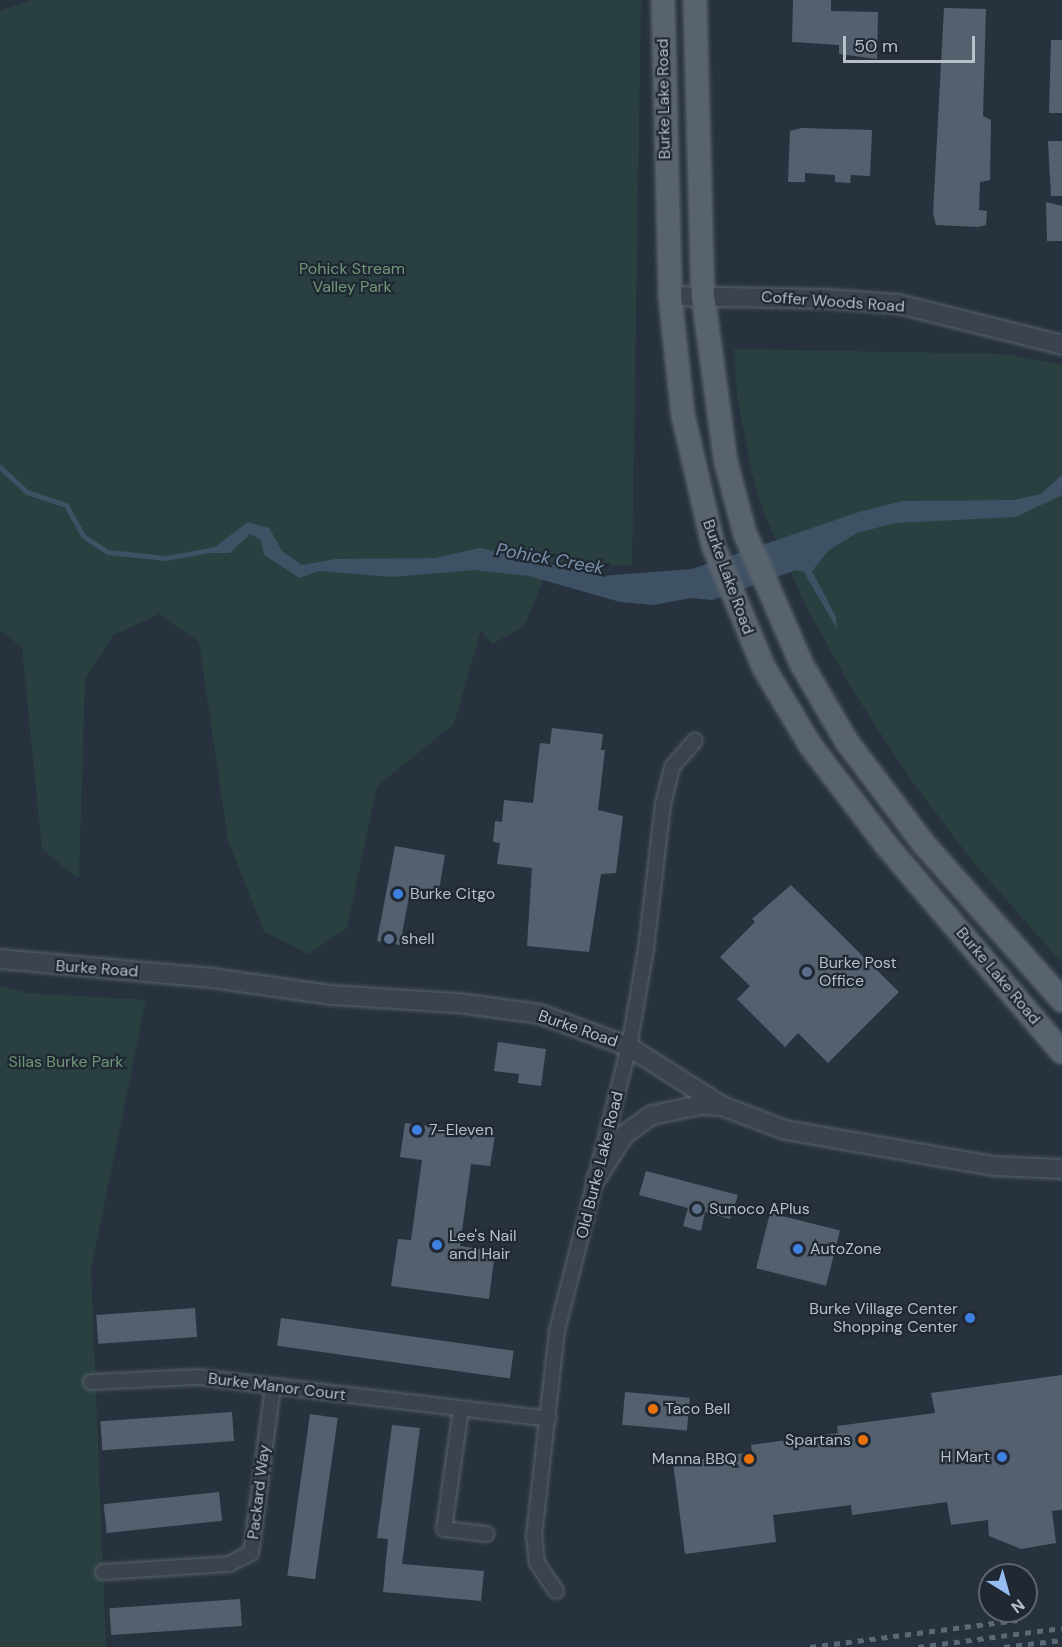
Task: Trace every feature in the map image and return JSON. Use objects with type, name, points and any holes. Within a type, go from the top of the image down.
[{"type":"main road","name":"Burke Lake Road","points":[[663,0],[670,296],[683,415],[712,545],[739,614],[788,711],[846,796],[1062,1052]]},
{"type":"main road","name":"Burke Lake Road","points":[[695,0],[703,296],[726,463],[745,534],[772,603],[825,708],[884,793],[1062,1000]]},
{"type":"street","name":"Coffer Woods Road","points":[[670,296],[898,304],[1062,345]]},
{"type":"street","name":"Old Burke Lake Road","points":[[556,1591],[537,1563],[534,1536],[557,1330],[629,1047],[645,958],[663,804],[672,767],[695,741]]},
{"type":"street","name":"Burke Road","points":[[0,959],[212,978],[332,995],[479,1006],[540,1014],[629,1047],[722,1106],[785,1130],[994,1166],[1062,1168]]},
{"type":"street","points":[[596,1179],[624,1135],[652,1115],[701,1105],[722,1106]]},
{"type":"street","name":"Burke Manor Court","points":[[92,1382],[198,1377],[548,1419]]},
{"type":"street","name":"Packard Way","points":[[103,1572],[229,1564],[251,1553],[273,1387]]},
{"type":"street","points":[[461,1409],[444,1529],[487,1534]]},
{"type":"green space","name":"Pohick Stream Valley Park","points":[[33,0],[641,0],[632,566],[550,563],[524,626],[492,644],[481,630],[454,724],[377,786],[347,928],[308,954],[264,932],[228,840],[199,642],[159,614],[114,635],[85,679],[79,879],[42,849],[22,647],[0,631],[0,11]]},
{"type":"green space","points":[[734,349],[1006,354],[1062,365],[1062,963],[970,858],[909,777],[853,691],[807,608],[764,514],[752,473],[737,396]]},
{"type":"green space","name":"Silas Burke Park","points":[[0,986],[27,993],[146,1000],[91,1269],[106,1647],[0,1647]]},
{"type":"water","points":[[1062,475],[1062,495],[1016,517],[895,523],[857,533],[829,550],[812,571],[836,617],[837,629],[804,572],[796,570],[712,600],[691,598],[653,605],[620,602],[529,576],[474,570],[392,577],[318,571],[300,578],[264,555],[261,540],[250,534],[230,553],[207,553],[248,522],[269,528],[282,551],[302,565],[336,559],[435,558],[480,548],[601,576],[692,569],[859,512],[902,501],[1014,500],[1041,494]]},
{"type":"building","points":[[793,0],[831,0],[831,11],[878,12],[877,59],[839,54],[839,45],[792,42]]},
{"type":"building","points":[[944,8],[986,9],[983,116],[991,120],[990,180],[980,182],[979,210],[987,211],[986,225],[978,227],[936,225],[933,213]]},
{"type":"building","points":[[1051,40],[1062,40],[1062,113],[1049,113]]},
{"type":"building","points":[[801,128],[872,130],[870,176],[851,175],[850,183],[835,182],[835,175],[805,173],[805,182],[788,182],[790,131]]},
{"type":"building","points":[[1048,141],[1062,141],[1062,196],[1051,196]]},
{"type":"building","points":[[1046,202],[1062,206],[1062,241],[1047,241]]},
{"type":"building","points":[[552,728],[603,734],[601,750],[605,750],[598,810],[623,816],[616,873],[601,874],[589,952],[527,946],[532,868],[497,864],[500,843],[493,842],[495,821],[502,822],[504,800],[533,803],[540,743],[550,744]]},
{"type":"building","name":"Burke Citgo","points":[[395,846],[445,855],[438,896],[410,891],[400,945],[377,941]]},
{"type":"building","name":"Burke Post Office","points":[[791,885],[899,992],[828,1063],[798,1033],[785,1047],[737,999],[750,986],[720,957],[755,922],[752,919]]},
{"type":"building","points":[[498,1042],[546,1049],[541,1086],[518,1083],[519,1074],[494,1071]]},
{"type":"building","points":[[405,1123],[495,1135],[490,1166],[471,1164],[460,1246],[495,1251],[489,1299],[391,1286],[398,1239],[411,1240],[422,1160],[400,1157]]},
{"type":"building","points":[[646,1171],[738,1195],[730,1219],[705,1212],[701,1231],[683,1226],[688,1208],[639,1195]]},
{"type":"building","name":"AutoZone","points":[[770,1213],[840,1230],[826,1286],[756,1268]]},
{"type":"building","points":[[195,1308],[197,1337],[98,1344],[96,1315]]},
{"type":"building","points":[[281,1318],[514,1351],[510,1378],[277,1346]]},
{"type":"building","points":[[1062,1375],[1062,1510],[1052,1511],[1056,1543],[1021,1549],[989,1536],[988,1520],[951,1525],[947,1502],[852,1515],[851,1505],[773,1515],[776,1542],[685,1554],[673,1463],[752,1452],[751,1445],[838,1433],[837,1426],[935,1413],[931,1393]]},
{"type":"building","points":[[625,1392],[690,1398],[687,1431],[622,1425]]},
{"type":"building","points":[[232,1412],[234,1441],[102,1450],[100,1421]]},
{"type":"building","points":[[310,1414],[338,1418],[315,1579],[287,1575]]},
{"type":"building","points":[[392,1425],[420,1428],[402,1564],[484,1571],[481,1601],[383,1592],[388,1539],[377,1538]]},
{"type":"building","points":[[219,1492],[222,1521],[107,1533],[104,1504]]},
{"type":"building","points":[[240,1599],[242,1626],[111,1635],[109,1608]]},
{"type":"waterway","name":"Pohick Creek","points":[[0,467],[27,492],[66,505],[83,536],[108,552],[166,558],[215,549]]},
{"type":"railway","points":[[810,1647],[994,1623]]},
{"type":"railway","points":[[918,1647],[1062,1628]]},
{"type":"railway","points":[[1004,1647],[1062,1640]]},
{"type":"place","name":"Burke Citgo","points":[[398,894]]},
{"type":"place","name":"shell","points":[[389,939]]},
{"type":"place","name":"Burke Post Office","points":[[807,972]]},
{"type":"place","name":"7-Eleven","points":[[417,1130]]},
{"type":"place","name":"Sunoco APlus","points":[[697,1209]]},
{"type":"place","name":"Lee's Nail and Hair","points":[[437,1245]]},
{"type":"place","name":"AutoZone","points":[[798,1249]]},
{"type":"place","name":"Burke Village Center Shopping Center","points":[[970,1318]]},
{"type":"place","name":"Taco Bell","points":[[653,1409]]},
{"type":"place","name":"Spartans","points":[[863,1440]]},
{"type":"place","name":"H Mart","points":[[1002,1457]]},
{"type":"place","name":"Manna BBQ","points":[[749,1459]]}]
